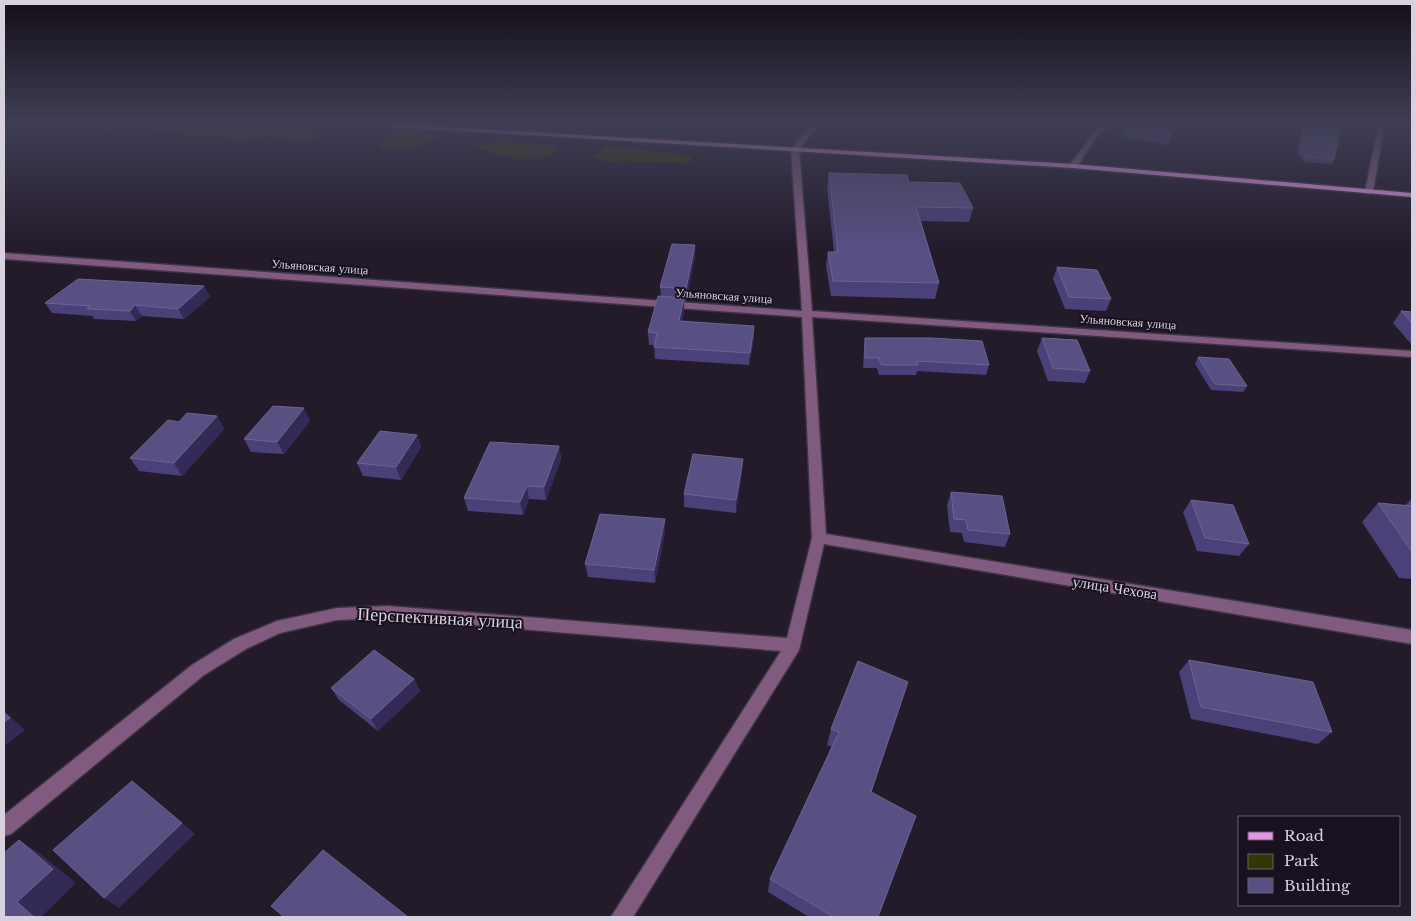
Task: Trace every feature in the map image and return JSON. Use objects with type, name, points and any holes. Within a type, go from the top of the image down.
[{"type":"main road","points":[[1056,165],[1412,195]]},
{"type":"street","points":[[621,917],[793,646],[819,538],[807,314],[795,165]]},
{"type":"street","points":[[1369,192],[1374,165]]},
{"type":"street","name":"Ульяновская улица","points":[[4,256],[807,314],[1412,354]]},
{"type":"street","name":"улица Чехова","points":[[819,538],[1412,637]]},
{"type":"street","name":"Перспективная улица","points":[[4,827],[198,670],[240,644],[277,627],[337,614],[388,612],[793,646]]},
{"type":"building","points":[[829,173],[907,175],[909,182],[960,183],[973,208],[916,207],[939,283],[833,281],[828,252],[838,252]]},
{"type":"building","points":[[672,244],[695,245],[686,289],[660,287]]},
{"type":"building","points":[[1057,267],[1097,270],[1111,299],[1069,297]]},
{"type":"building","points":[[78,279],[204,286],[178,309],[135,305],[130,311],[87,309],[90,306],[45,303]]},
{"type":"building","points":[[658,296],[684,298],[679,321],[754,326],[750,353],[654,347],[657,333],[648,332]]},
{"type":"building","points":[[1401,311],[1412,312],[1412,323]]},
{"type":"building","points":[[865,338],[931,338],[982,341],[989,365],[917,361],[918,365],[881,365],[879,358],[865,358]]},
{"type":"building","points":[[1042,338],[1077,340],[1090,371],[1053,368]]},
{"type":"building","points":[[1198,357],[1229,359],[1247,386],[1215,384]]},
{"type":"building","points":[[273,406],[304,408],[277,442],[244,439]]},
{"type":"building","points":[[187,413],[217,416],[174,463],[130,458],[168,420],[179,422]]},
{"type":"building","points":[[380,431],[417,435],[396,467],[357,463]]},
{"type":"building","points":[[490,442],[559,446],[544,487],[527,486],[520,502],[464,498]]},
{"type":"building","points":[[693,454],[743,459],[736,500],[684,494]]},
{"type":"building","points":[[951,492],[1002,496],[1010,534],[968,530],[966,520],[954,519]]},
{"type":"building","points":[[1191,500],[1233,505],[1249,544],[1205,538]]},
{"type":"building","points":[[1378,503],[1412,506],[1412,552]]},
{"type":"building","points":[[600,514],[665,519],[654,570],[585,564]]},
{"type":"building","points":[[374,650],[414,679],[371,719],[331,688]]},
{"type":"building","points":[[1189,660],[1313,682],[1332,732],[1201,707]]},
{"type":"building","points":[[858,661],[908,682],[871,792],[916,816],[878,917],[834,917],[770,879],[839,732],[831,729]]},
{"type":"building","points":[[4,712],[10,718],[4,722]]},
{"type":"building","points":[[132,781],[182,823],[104,898],[53,850]]},
{"type":"building","points":[[19,840],[53,869],[17,902],[34,917],[4,917],[4,853]]},
{"type":"building","points":[[323,850],[408,917],[284,917],[271,906]]}]
